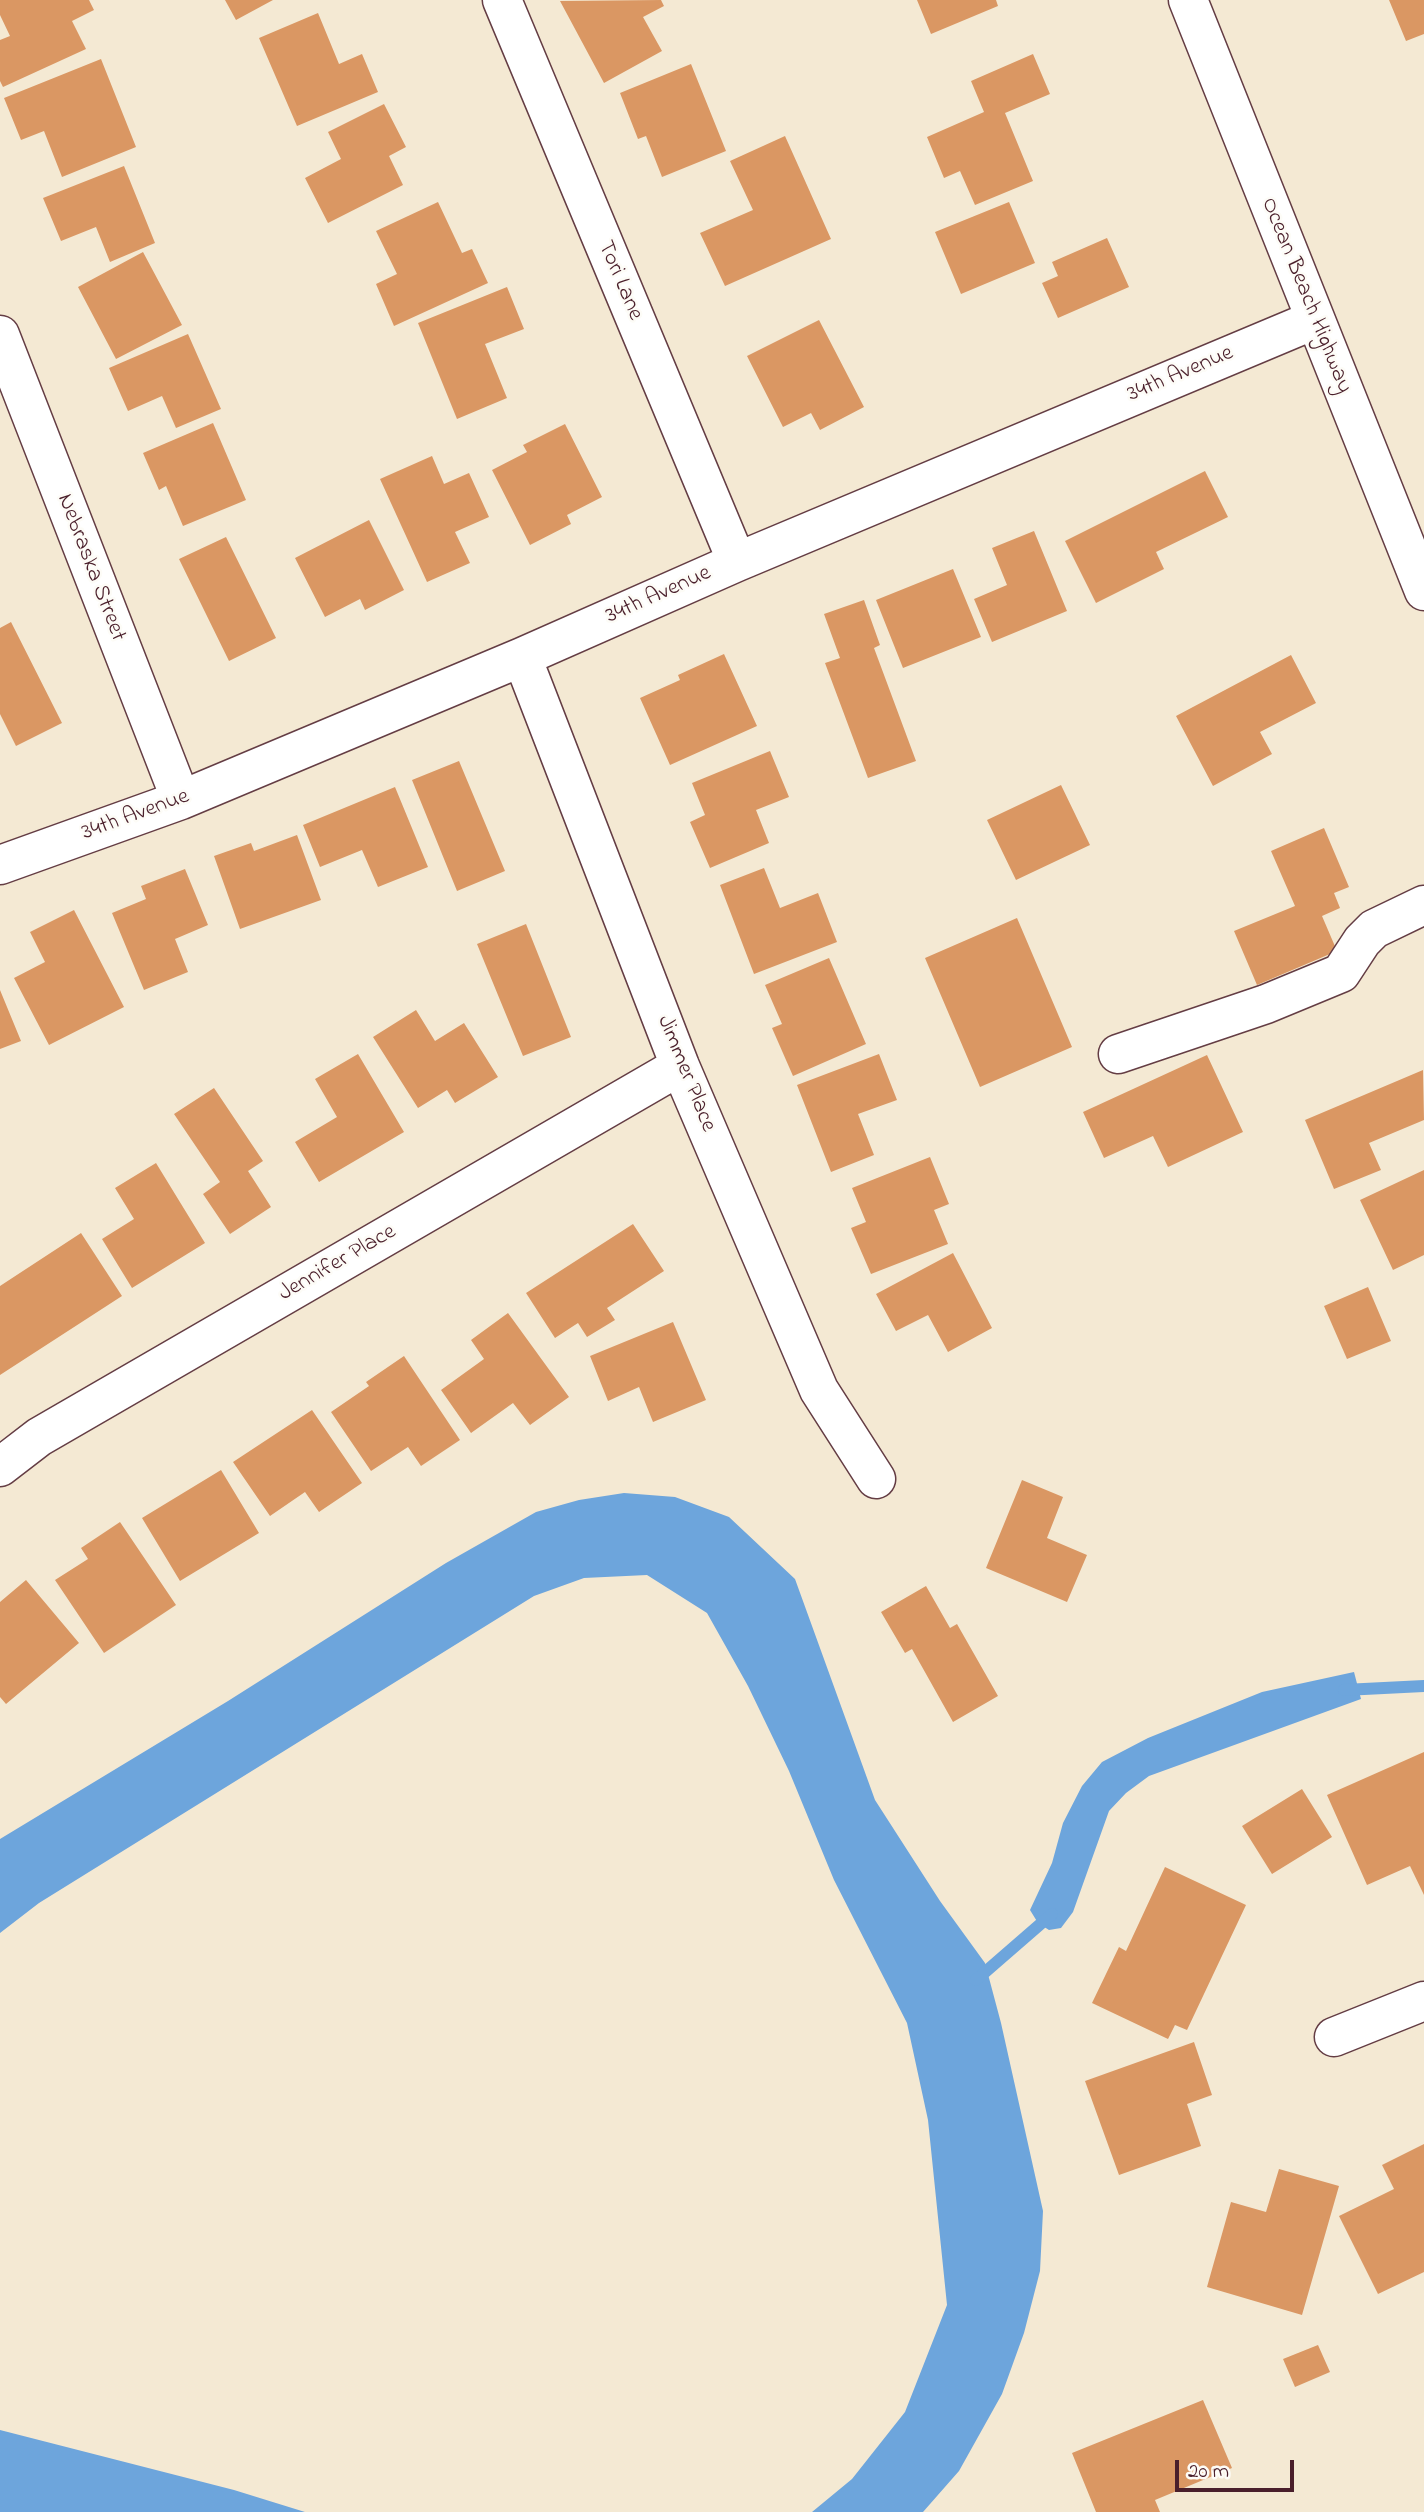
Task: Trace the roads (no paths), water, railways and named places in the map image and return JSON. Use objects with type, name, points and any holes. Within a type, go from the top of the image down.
[{"type":"street","name":"Tori Lane","points":[[502,0],[737,562]]},
{"type":"street","name":"Ocean Beach Highway","points":[[1188,0],[1424,591]]},
{"type":"street","name":"34th Avenue","points":[[0,865],[181,800],[522,657],[737,562],[1314,320]]},
{"type":"street","name":"Nebraska Street","points":[[0,335],[181,800]]},
{"type":"street","name":"Jimmer Place","points":[[522,657],[680,1066],[819,1390],[876,1479]]},
{"type":"street","points":[[1118,1054],[1266,1004],[1341,973],[1362,941],[1374,929],[1424,905]]},
{"type":"street","name":"Jennifer Place","points":[[0,1467],[39,1437],[680,1066]]},
{"type":"street","points":[[1334,2037],[1424,2001]]},
{"type":"water","points":[[624,1493],[675,1497],[729,1517],[795,1579],[875,1800],[940,1901],[985,1963],[1043,2211],[1040,2271],[1024,2333],[1002,2394],[959,2471],[923,2512],[812,2512],[852,2479],[905,2412],[947,2305],[928,2120],[907,2023],[834,1880],[789,1771],[748,1686],[707,1613],[647,1575],[584,1578],[534,1596],[39,1903],[0,1933],[0,1839],[228,1701],[446,1563],[536,1512],[579,1500]]},
{"type":"water","points":[[1354,1672],[1361,1699],[1149,1776],[1126,1793],[1109,1811],[1073,1912],[1061,1928],[1049,1930],[1038,1923],[1030,1910],[1052,1863],[1063,1823],[1082,1786],[1102,1762],[1148,1738],[1262,1692]]},
{"type":"water","points":[[0,2430],[234,2490],[305,2512],[0,2512]]},
{"type":"waterway","points":[[1344,1690],[1424,1686]]},
{"type":"waterway","points":[[976,1980],[1052,1914]]}]
